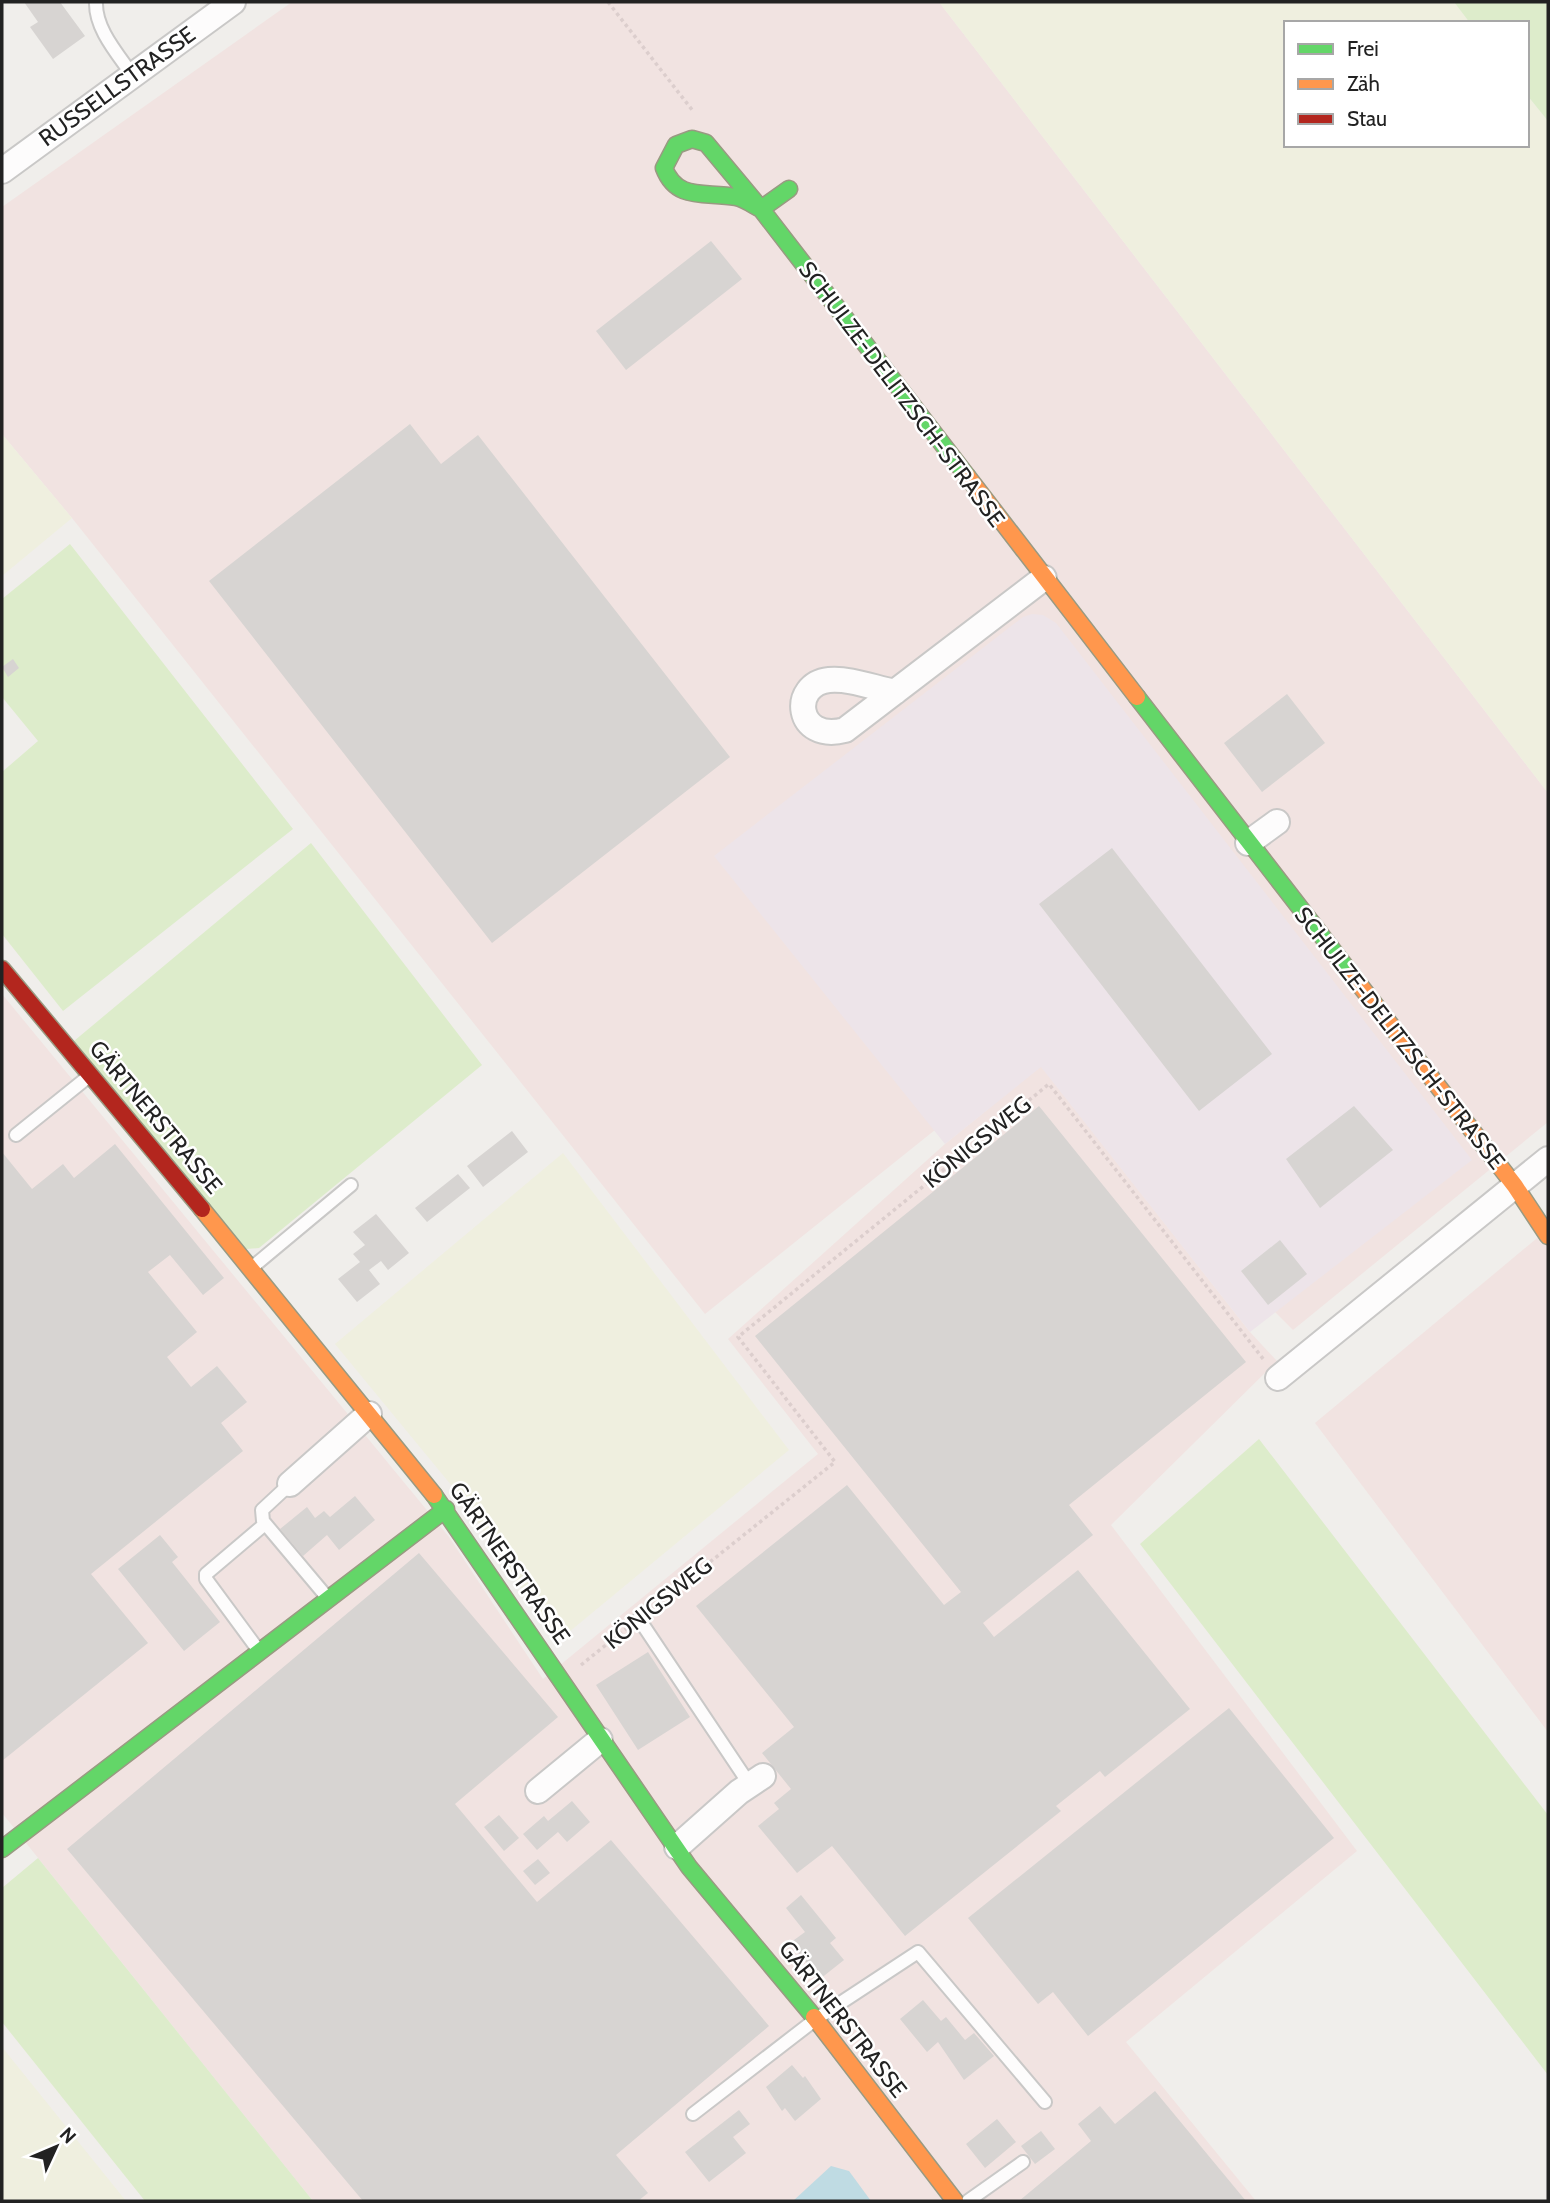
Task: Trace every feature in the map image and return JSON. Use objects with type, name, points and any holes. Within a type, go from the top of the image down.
[{"type":"street","name":"RUSSELLSTRASSE","points":[[4,165],[233,2]]},
{"type":"street","name":"SCHULZE-DELITZSCH-STRASSE","points":[[761,209],[738,198],[680,192],[667,181],[664,168],[667,156],[676,145],[692,139],[706,143],[761,209],[1515,1186],[1548,1236]]},
{"type":"street","points":[[761,209],[789,189]]},
{"type":"street","points":[[894,692],[1044,578]]},
{"type":"street","points":[[1248,843],[1277,822]]},
{"type":"street","name":"GÄRTNERSTRASSE","points":[[2,969],[252,1268],[446,1509],[564,1679],[600,1740],[689,1867],[816,2019],[955,2201]]},
{"type":"street","points":[[1278,1378],[1548,1159]]},
{"type":"street","points":[[290,1484],[369,1414]]},
{"type":"street","points":[[2,1849],[446,1509]]},
{"type":"street","points":[[538,1791],[600,1740]]},
{"type":"street","points":[[677,1847],[757,1780]]},
{"type":"lane","points":[[96,2],[96,12],[102,29],[132,76]]},
{"type":"lane","points":[[16,1135],[91,1075]]},
{"type":"lane","points":[[252,1268],[351,1185]]},
{"type":"lane","points":[[290,1484],[262,1510],[265,1524],[329,1599]]},
{"type":"lane","points":[[259,1652],[206,1579],[206,1574],[265,1524]]},
{"type":"lane","points":[[639,1619],[757,1780]]},
{"type":"lane","points":[[694,2114],[816,2019],[918,1952],[1045,2102]]},
{"type":"lane","points":[[968,2201],[1023,2162]]},
{"type":"path","points":[[608,2],[699,119]]},
{"type":"path","name":"KÖNIGSWEG","points":[[564,1679],[835,1462],[738,1337],[1048,1084],[1278,1378]]},
{"type":"shaded area","points":[[292,2],[939,2],[1548,793],[1548,1122],[1293,1330],[1268,1305],[1055,1034],[705,1314],[72,518],[2,434],[2,207]]},
{"type":"shaded area","points":[[1043,615],[1056,623],[1472,1160],[1250,1332],[1041,1067],[945,1144],[714,856],[1023,617]]},
{"type":"shaded area","points":[[2,994],[449,1537],[543,1679],[818,1454],[728,1339],[945,1144],[1041,1066],[1250,1332],[1277,1361],[1111,1525],[1357,1851],[1126,2042],[1256,2201],[313,2201],[2,1813]]},
{"type":"shaded area","points":[[1548,1229],[1548,1732],[1315,1423]]},
{"type":"green space","points":[[939,2],[1454,2],[1468,21],[1284,21],[1284,147],[1529,147],[1529,97],[1548,121],[1548,793]]},
{"type":"green space","points":[[1454,2],[1548,2],[1548,121],[1529,97],[1529,21],[1468,21]]},
{"type":"green space","points":[[2,434],[72,518],[2,576]]},
{"type":"green space","points":[[70,544],[293,829],[63,1011],[2,934],[2,772],[38,741],[2,697],[2,599]]},
{"type":"green space","points":[[311,843],[482,1065],[259,1248],[246,1249],[74,1041]]},
{"type":"green space","points":[[563,1153],[789,1450],[557,1642],[461,1497],[335,1344]]},
{"type":"green space","points":[[1259,1439],[1548,1815],[1548,2075],[1140,1544]]},
{"type":"green space","points":[[38,1858],[313,2201],[145,2201],[2,2022],[2,1888]]},
{"type":"green space","points":[[2,2047],[126,2201],[2,2201]]},
{"type":"water","points":[[831,2166],[849,2171],[871,2201],[793,2201]]},
{"type":"building","points":[[24,2],[60,2],[85,36],[53,59],[30,27],[38,22]]},
{"type":"building","points":[[711,241],[742,279],[626,370],[596,331]]},
{"type":"building","points":[[410,424],[441,464],[478,435],[730,757],[492,943],[209,581]]},
{"type":"building","points":[[13,659],[19,668],[8,677],[2,667]]},
{"type":"building","points":[[1287,694],[1325,743],[1262,792],[1224,743]]},
{"type":"building","points":[[1112,848],[1272,1054],[1199,1111],[1039,904]]},
{"type":"building","points":[[1039,1106],[1246,1362],[1069,1505],[1093,1535],[983,1623],[994,1637],[1078,1570],[1190,1709],[1105,1777],[1100,1771],[1056,1806],[1061,1811],[905,1936],[832,1846],[797,1873],[758,1826],[779,1809],[774,1803],[791,1789],[762,1753],[794,1727],[696,1606],[847,1485],[944,1605],[961,1592],[755,1336]]},
{"type":"building","points":[[1354,1106],[1393,1150],[1320,1208],[1286,1159]]},
{"type":"building","points":[[512,1131],[528,1152],[483,1187],[467,1166]]},
{"type":"building","points":[[115,1144],[224,1278],[203,1295],[170,1255],[148,1272],[197,1332],[167,1357],[191,1387],[217,1366],[247,1402],[221,1423],[243,1451],[91,1574],[148,1643],[2,1761],[2,1152],[32,1189],[63,1164],[74,1178]]},
{"type":"building","points":[[458,1174],[470,1188],[427,1222],[415,1208]]},
{"type":"building","points":[[376,1214],[409,1253],[388,1270],[381,1261],[369,1270],[380,1284],[357,1302],[338,1279],[360,1262],[353,1254],[365,1245],[353,1232]]},
{"type":"building","points":[[1280,1240],[1307,1274],[1268,1305],[1241,1271]]},
{"type":"building","points":[[355,1496],[375,1520],[339,1550],[327,1535],[303,1556],[280,1529],[307,1507],[315,1518],[324,1511],[330,1517]]},
{"type":"building","points":[[160,1535],[178,1557],[172,1562],[220,1622],[184,1651],[118,1569]]},
{"type":"building","points":[[419,1553],[558,1717],[455,1804],[537,1902],[611,1840],[769,2026],[616,2155],[648,2193],[638,2201],[363,2201],[67,1849]]},
{"type":"building","points":[[648,1652],[690,1717],[638,1750],[596,1685]]},
{"type":"building","points":[[1229,1708],[1334,1838],[1088,2036],[1053,1992],[1038,2004],[968,1918]]},
{"type":"building","points":[[572,1801],[590,1822],[567,1842],[558,1832],[537,1850],[523,1834],[544,1816],[548,1821]]},
{"type":"building","points":[[499,1815],[519,1838],[504,1851],[484,1827]]},
{"type":"building","points":[[538,1859],[550,1873],[535,1885],[523,1871]]},
{"type":"building","points":[[801,1895],[836,1938],[830,1943],[844,1960],[820,1979],[790,1943],[805,1932],[786,1908]]},
{"type":"building","points":[[923,2000],[941,2021],[946,2017],[965,2040],[974,2033],[994,2056],[964,2080],[938,2042],[927,2052],[900,2019]]},
{"type":"building","points":[[792,2065],[803,2078],[805,2076],[821,2099],[795,2121],[785,2108],[782,2111],[766,2087]]},
{"type":"building","points":[[1155,2091],[1246,2201],[1019,2201],[1091,2141],[1078,2124],[1100,2106],[1115,2124]]},
{"type":"building","points":[[739,2110],[750,2124],[733,2137],[746,2153],[709,2182],[685,2152]]},
{"type":"building","points":[[997,2119],[1016,2142],[985,2168],[966,2144]]},
{"type":"building","points":[[1041,2131],[1055,2149],[1035,2164],[1021,2146]]},
{"type":"traffic: fast","points":[[789,189],[761,209],[736,197],[685,191],[670,179],[664,168],[676,145],[692,139],[706,143],[761,209],[967,476]]},
{"type":"traffic: fast","points":[[1137,697],[1352,975]]},
{"type":"traffic: fast","points":[[434,1495],[689,1867],[814,2017]]},
{"type":"traffic: fast","points":[[2,1849],[446,1509]]},
{"type":"traffic: slow","points":[[967,476],[1137,697]]},
{"type":"traffic: slow","points":[[1352,975],[1515,1186],[1548,1236]]},
{"type":"traffic: slow","points":[[202,1209],[434,1495]]},
{"type":"traffic: slow","points":[[814,2017],[955,2201]]},
{"type":"traffic: jam","points":[[2,969],[202,1209]]}]
